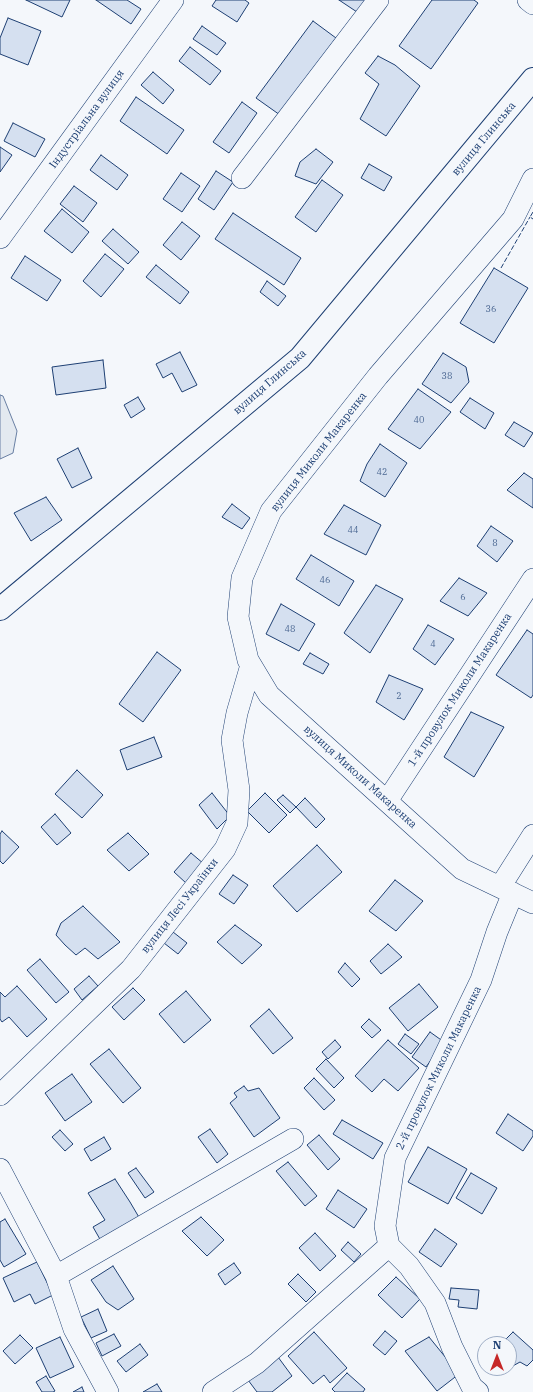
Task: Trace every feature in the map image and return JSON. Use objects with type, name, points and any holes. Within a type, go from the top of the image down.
[{"type":"main road","name":"вулиця Глинська","points":[[0,609],[300,358],[533,79]]},
{"type":"street","name":"Індустріальна вулиця","points":[[0,238],[173,0]]},
{"type":"street","points":[[242,178],[378,0]]},
{"type":"street","points":[[528,0],[533,4]]},
{"type":"street","name":"вулиця Миколи Макаренка","points":[[533,178],[513,219],[378,376],[272,511],[242,578],[238,617],[248,660],[269,695],[462,869],[533,903]]},
{"type":"street","name":"1-й провулок Миколи Макаренка","points":[[387,801],[533,579]]},
{"type":"street","name":"вулиця Лесі Українки","points":[[0,1095],[131,969],[226,848],[237,823],[238,790],[232,740],[237,713],[251,665]]},
{"type":"street","name":"2-й провулок Миколи Макаренка","points":[[389,1246],[385,1226],[395,1158],[482,980],[497,932],[506,890],[533,835]]},
{"type":"street","points":[[56,1276],[293,1139]]},
{"type":"street","points":[[0,1169],[56,1276],[74,1329],[108,1392]]},
{"type":"street","points":[[213,1392],[257,1363],[389,1246],[409,1266],[435,1303],[452,1347],[472,1387],[478,1392]]},
{"type":"shaded area","points":[[0,395],[3,396],[17,431],[13,453],[0,459]]},
{"type":"building","points":[[26,0],[70,0],[62,17]]},
{"type":"building","points":[[96,0],[127,0],[141,9],[131,24]]},
{"type":"building","points":[[216,0],[245,0],[249,3],[237,22],[212,6]]},
{"type":"building","points":[[339,0],[370,0],[360,14]]},
{"type":"building","points":[[432,0],[474,0],[478,3],[431,69],[399,46]]},
{"type":"building","points":[[8,18],[41,31],[28,65],[0,54],[0,38]]},
{"type":"building","points":[[313,21],[336,38],[280,115],[256,98]]},
{"type":"building","points":[[202,26],[226,43],[217,55],[193,39]]},
{"type":"building","points":[[190,47],[221,71],[210,85],[179,61]]},
{"type":"building","points":[[378,56],[395,65],[420,86],[386,136],[360,119],[379,84],[365,73]]},
{"type":"building","points":[[153,72],[174,90],[163,104],[141,85]]},
{"type":"building","points":[[136,97],[184,130],[167,154],[120,121]]},
{"type":"building","points":[[242,102],[257,113],[229,153],[213,142]]},
{"type":"building","points":[[13,123],[45,139],[35,157],[4,141]]},
{"type":"building","points":[[0,147],[12,155],[0,172]]},
{"type":"building","points":[[316,149],[333,162],[316,184],[295,176],[300,162]]},
{"type":"building","points":[[101,155],[128,175],[117,190],[90,170]]},
{"type":"building","points":[[369,164],[392,177],[384,191],[361,178]]},
{"type":"building","points":[[216,171],[233,182],[214,210],[198,199]]},
{"type":"building","points":[[181,173],[200,186],[182,212],[163,199]]},
{"type":"building","points":[[322,180],[343,195],[316,232],[295,217]]},
{"type":"building","points":[[74,186],[97,203],[83,222],[60,204]]},
{"type":"building","points":[[62,209],[89,232],[72,253],[44,231]]},
{"type":"building","points":[[233,213],[301,258],[284,285],[215,239]]},
{"type":"building","points":[[182,222],[200,236],[181,260],[163,245]]},
{"type":"building","points":[[113,229],[139,252],[128,264],[102,241]]},
{"type":"building","points":[[105,254],[124,269],[101,297],[83,281]]},
{"type":"building","points":[[25,256],[61,280],[47,301],[11,278]]},
{"type":"building","points":[[156,265],[189,292],[180,304],[146,277]]},
{"type":"building","points":[[494,268],[528,288],[494,343],[460,323]]},
{"type":"building","points":[[267,281],[286,296],[278,306],[260,292]]},
{"type":"building","points":[[180,352],[197,385],[182,392],[172,373],[163,378],[156,364]]},
{"type":"building","points":[[443,353],[466,367],[469,382],[451,403],[422,384]]},
{"type":"building","points":[[103,360],[106,388],[56,395],[52,367]]},
{"type":"building","points":[[418,389],[451,412],[420,449],[388,429]]},
{"type":"building","points":[[138,397],[145,409],[131,418],[124,405]]},
{"type":"building","points":[[470,398],[494,413],[485,429],[460,412]]},
{"type":"building","points":[[514,422],[533,433],[524,447],[505,435]]},
{"type":"building","points":[[380,444],[407,463],[385,497],[360,481],[367,464]]},
{"type":"building","points":[[78,448],[92,478],[72,488],[57,459]]},
{"type":"building","points":[[524,473],[533,479],[533,508],[507,490]]},
{"type":"building","points":[[46,497],[62,520],[31,541],[14,513]]},
{"type":"building","points":[[232,504],[250,518],[242,529],[222,517]]},
{"type":"building","points":[[344,505],[381,525],[366,555],[324,534]]},
{"type":"building","points":[[491,526],[513,541],[497,562],[477,546]]},
{"type":"building","points":[[311,555],[354,581],[339,606],[296,579]]},
{"type":"building","points":[[459,578],[487,593],[468,616],[440,601]]},
{"type":"building","points":[[376,585],[403,599],[370,653],[344,633]]},
{"type":"building","points":[[281,604],[315,624],[299,651],[266,634]]},
{"type":"building","points":[[428,625],[454,639],[435,665],[413,649]]},
{"type":"building","points":[[527,630],[533,634],[533,695],[531,698],[496,675]]},
{"type":"building","points":[[157,652],[181,670],[143,722],[119,704]]},
{"type":"building","points":[[310,653],[329,664],[323,674],[303,664]]},
{"type":"building","points":[[389,675],[423,689],[404,720],[376,702]]},
{"type":"building","points":[[471,712],[504,727],[474,777],[444,757]]},
{"type":"building","points":[[154,737],[162,757],[127,770],[120,750]]},
{"type":"building","points":[[77,770],[103,795],[82,818],[55,794]]},
{"type":"building","points":[[212,793],[230,816],[217,829],[199,805]]},
{"type":"building","points":[[265,793],[287,815],[269,833],[247,811]]},
{"type":"building","points":[[283,795],[296,807],[290,813],[277,800]]},
{"type":"building","points":[[305,798],[325,819],[316,828],[296,807]]},
{"type":"building","points":[[55,814],[71,833],[57,845],[41,827]]},
{"type":"building","points":[[2,831],[19,847],[3,864],[0,861],[0,834]]},
{"type":"building","points":[[128,833],[149,854],[129,871],[107,850]]},
{"type":"building","points":[[317,845],[342,872],[297,912],[273,886]]},
{"type":"building","points":[[191,853],[204,864],[186,883],[174,872]]},
{"type":"building","points":[[233,875],[248,885],[234,904],[219,894]]},
{"type":"building","points":[[395,880],[423,901],[396,931],[369,911]]},
{"type":"building","points":[[83,906],[120,942],[98,959],[85,948],[76,955],[56,935],[61,923]]},
{"type":"building","points":[[235,925],[262,945],[242,964],[217,942]]},
{"type":"building","points":[[173,932],[187,943],[178,954],[164,943]]},
{"type":"building","points":[[388,944],[402,957],[381,974],[370,961]]},
{"type":"building","points":[[40,959],[69,992],[56,1003],[27,970]]},
{"type":"building","points":[[345,963],[360,979],[352,987],[338,972]]},
{"type":"building","points":[[89,976],[98,986],[82,1000],[74,989]]},
{"type":"building","points":[[419,984],[438,1007],[408,1031],[389,1008]]},
{"type":"building","points":[[17,986],[47,1019],[27,1037],[9,1017],[2,1022],[0,1019],[0,992],[5,997]]},
{"type":"building","points":[[133,988],[145,1000],[124,1020],[112,1007]]},
{"type":"building","points":[[186,991],[211,1020],[184,1043],[159,1014]]},
{"type":"building","points":[[269,1009],[293,1038],[273,1054],[250,1026]]},
{"type":"building","points":[[369,1019],[381,1030],[372,1038],[361,1027]]},
{"type":"building","points":[[430,1032],[444,1042],[426,1067],[412,1057]]},
{"type":"building","points":[[405,1034],[419,1044],[411,1054],[398,1044]]},
{"type":"building","points":[[335,1040],[341,1047],[328,1059],[322,1052]]},
{"type":"building","points":[[388,1040],[419,1068],[398,1091],[384,1079],[372,1092],[355,1076]]},
{"type":"building","points":[[109,1049],[141,1088],[123,1103],[90,1064]]},
{"type":"building","points":[[326,1059],[344,1078],[334,1088],[316,1069]]},
{"type":"building","points":[[72,1074],[92,1102],[65,1121],[45,1093]]},
{"type":"building","points":[[314,1078],[335,1100],[324,1110],[304,1088]]},
{"type":"building","points":[[244,1086],[248,1091],[259,1088],[280,1118],[254,1137],[230,1103],[237,1097],[234,1093]]},
{"type":"building","points":[[508,1114],[533,1131],[533,1136],[523,1151],[496,1133]]},
{"type":"building","points":[[342,1120],[383,1143],[373,1159],[333,1134]]},
{"type":"building","points":[[210,1129],[228,1154],[217,1163],[198,1137]]},
{"type":"building","points":[[60,1130],[73,1144],[65,1151],[52,1137]]},
{"type":"building","points":[[319,1135],[340,1159],[328,1170],[307,1145]]},
{"type":"building","points":[[104,1137],[111,1149],[91,1161],[84,1149]]},
{"type":"building","points":[[428,1147],[467,1169],[448,1204],[408,1182]]},
{"type":"building","points":[[288,1162],[317,1196],[305,1206],[276,1171]]},
{"type":"building","points":[[136,1168],[154,1192],[145,1198],[128,1173]]},
{"type":"building","points":[[471,1173],[497,1188],[482,1214],[456,1198]]},
{"type":"building","points":[[115,1179],[140,1219],[101,1241],[93,1227],[105,1220],[88,1193]]},
{"type":"building","points":[[338,1190],[367,1209],[354,1228],[326,1209]]},
{"type":"building","points":[[201,1217],[224,1240],[207,1256],[182,1231]]},
{"type":"building","points":[[5,1219],[26,1254],[4,1267],[0,1260],[0,1222]]},
{"type":"building","points":[[435,1229],[457,1244],[441,1267],[419,1252]]},
{"type":"building","points":[[315,1233],[336,1256],[320,1271],[299,1248]]},
{"type":"building","points":[[348,1242],[361,1254],[354,1262],[341,1250]]},
{"type":"building","points":[[37,1262],[53,1295],[35,1304],[30,1294],[14,1302],[3,1278]]},
{"type":"building","points":[[234,1263],[241,1273],[225,1285],[218,1274]]},
{"type":"building","points":[[113,1266],[134,1299],[118,1310],[106,1302],[91,1280]]},
{"type":"building","points":[[298,1274],[316,1292],[306,1302],[288,1284]]},
{"type":"building","points":[[396,1277],[420,1299],[402,1318],[378,1295]]},
{"type":"building","points":[[451,1288],[479,1290],[477,1309],[458,1307],[459,1300],[449,1299]]},
{"type":"building","points":[[98,1309],[107,1331],[91,1338],[81,1317]]},
{"type":"building","points":[[385,1331],[397,1341],[385,1355],[373,1345]]},
{"type":"building","points":[[314,1332],[347,1368],[330,1383],[324,1375],[313,1384],[288,1356]]},
{"type":"building","points":[[513,1332],[533,1350],[533,1360],[527,1366],[520,1362],[517,1364],[517,1336],[509,1336]]},
{"type":"building","points":[[114,1334],[121,1346],[102,1356],[96,1343]]},
{"type":"building","points":[[20,1335],[33,1348],[15,1364],[3,1351]]},
{"type":"building","points":[[60,1337],[74,1367],[50,1378],[36,1348]]},
{"type":"building","points":[[429,1337],[459,1374],[437,1391],[405,1351]]},
{"type":"building","points":[[140,1344],[148,1355],[126,1372],[117,1361]]},
{"type":"building","points":[[278,1357],[292,1376],[272,1392],[257,1392],[248,1380]]},
{"type":"building","points":[[347,1373],[365,1389],[363,1392],[335,1392],[332,1389]]},
{"type":"building","points":[[46,1376],[55,1391],[42,1392],[36,1382]]},
{"type":"building","points":[[157,1384],[162,1392],[143,1392]]},
{"type":"building","points":[[82,1387],[84,1392],[73,1392]]},
{"type":"fence","points":[[533,212],[530,217],[533,219]]},
{"type":"fence","points":[[501,268],[530,217]]}]
